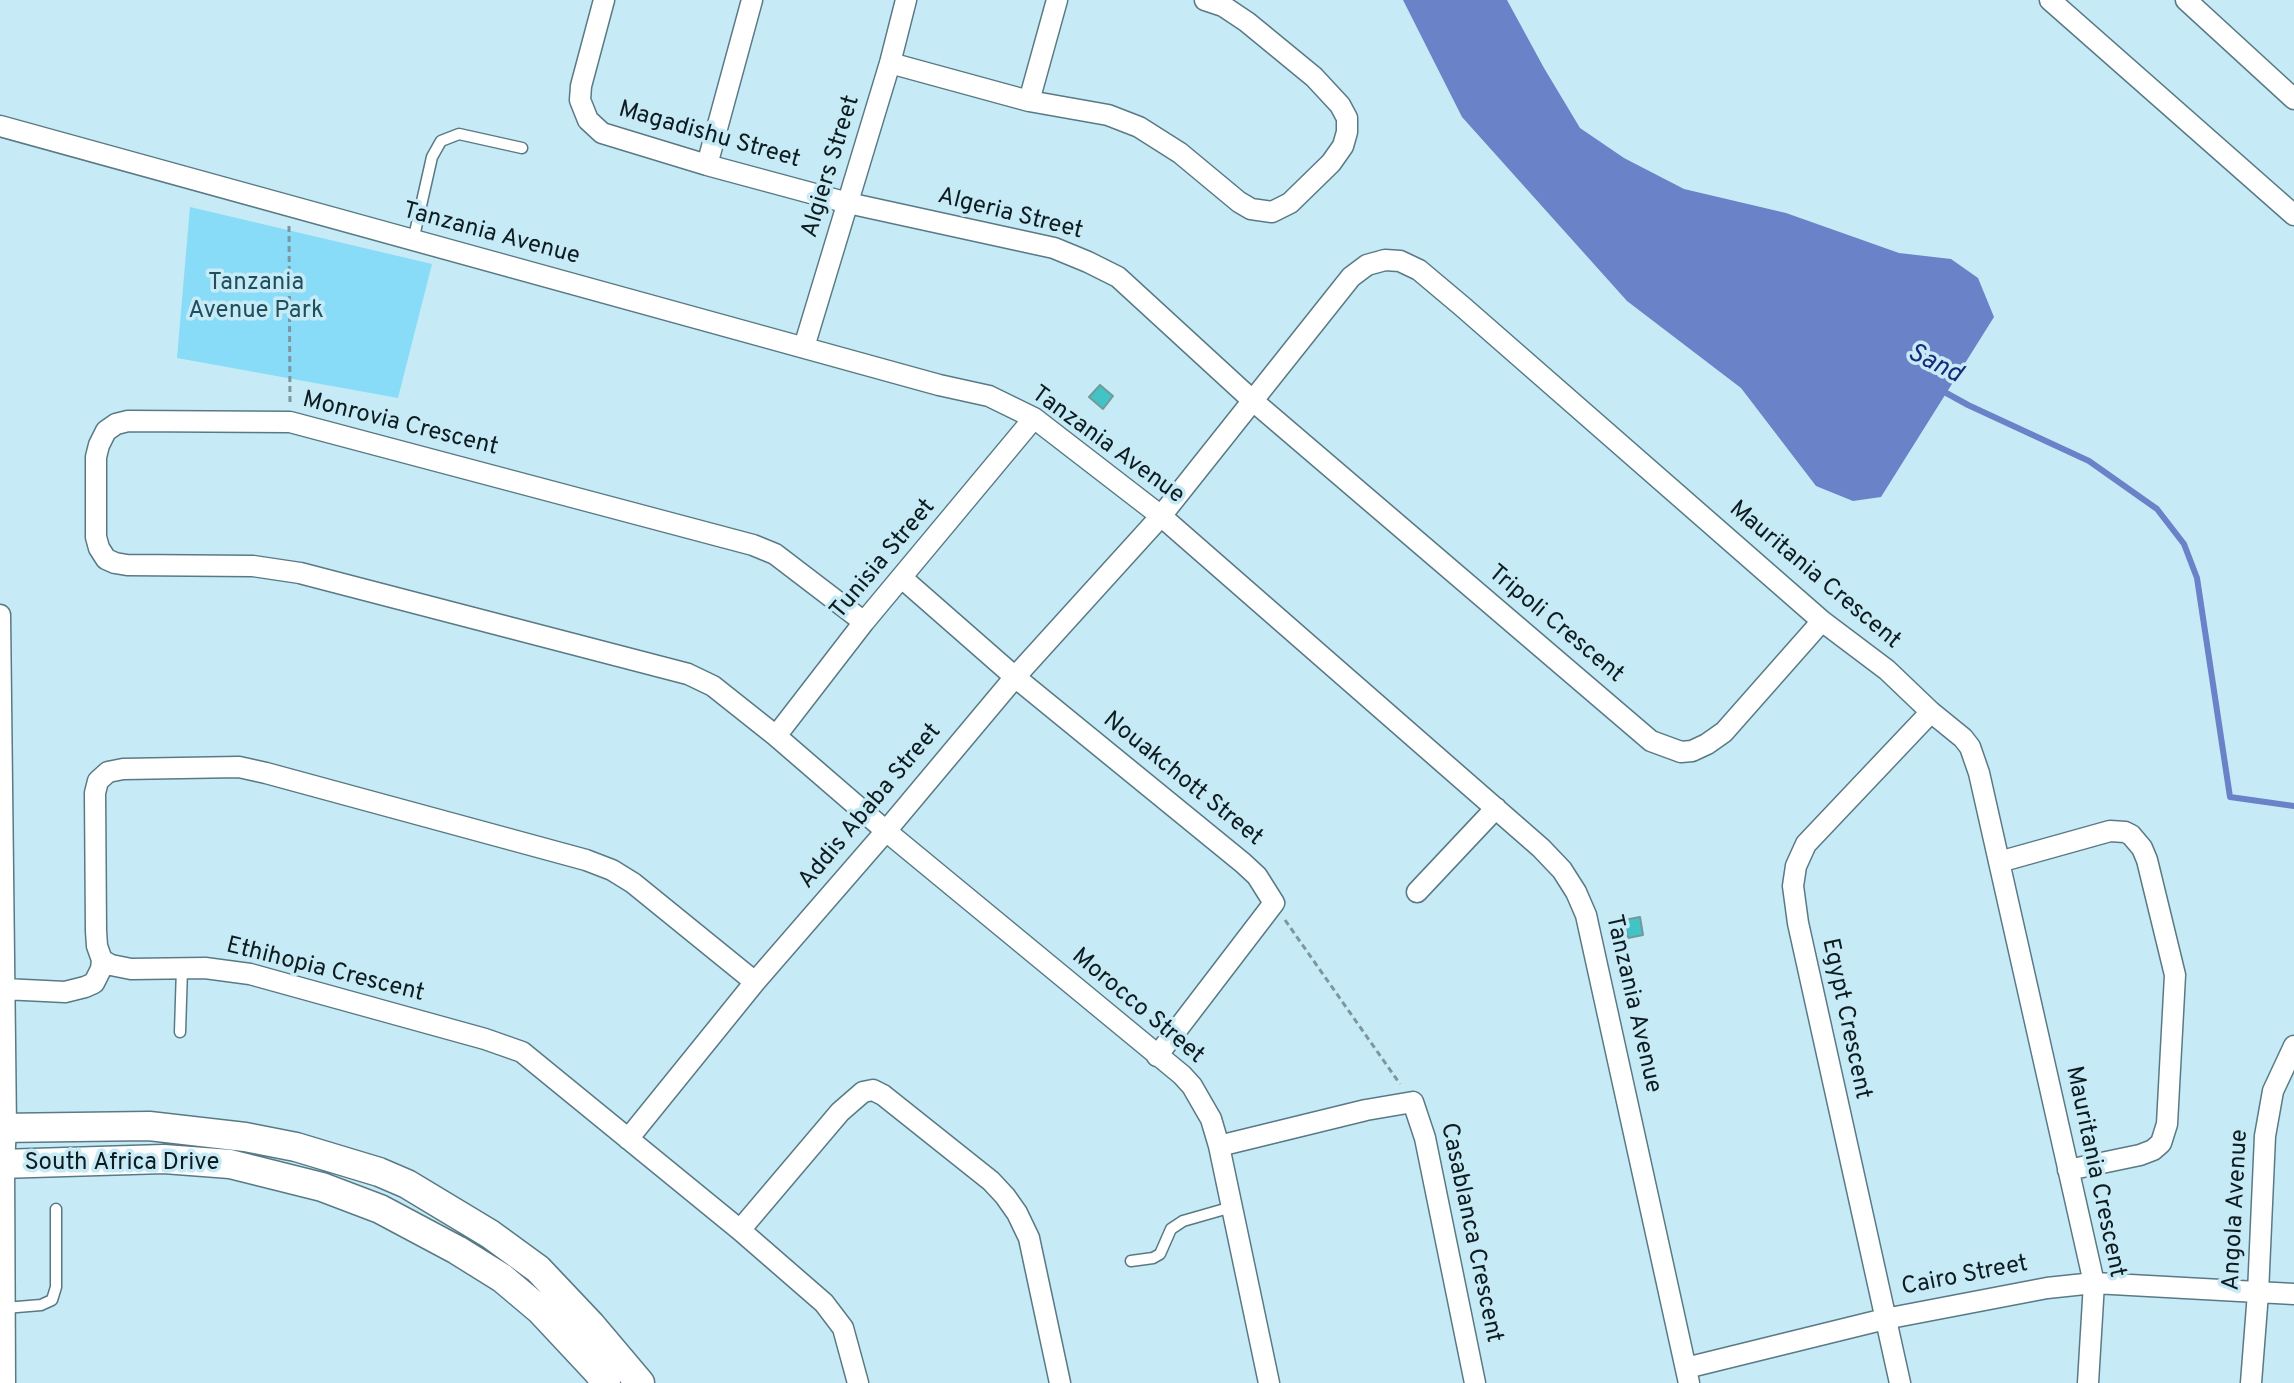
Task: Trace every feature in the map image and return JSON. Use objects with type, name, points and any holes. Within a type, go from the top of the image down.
[{"type":"street","name":"Magadishu Street","points":[[604,0],[580,100],[588,120],[602,133],[848,203]]},
{"type":"street","points":[[707,165],[752,0]]},
{"type":"street","name":"Algiers Street","points":[[804,347],[890,63],[906,0]]},
{"type":"street","points":[[1029,101],[1057,0]]},
{"type":"street","points":[[890,63],[1029,101],[1108,115],[1139,127],[1180,153],[1251,209],[1272,212],[1281,209],[1331,163],[1343,146],[1347,118],[1340,105],[1314,77],[1247,22],[1223,6],[1205,0]]},
{"type":"street","points":[[2050,0],[2294,215]]},
{"type":"street","points":[[2186,0],[2294,99]]},
{"type":"street","name":"Tanzania Avenue","points":[[0,126],[989,396],[1034,418],[1161,516],[1496,808],[1562,870],[1586,915],[1688,1375]]},
{"type":"street","name":"Algeria Street","points":[[848,203],[1054,248],[1088,262],[1118,277],[1252,400]]},
{"type":"street","name":"Mauritania Crescent","points":[[1161,516],[1351,277],[1367,265],[1385,260],[1400,261],[1419,270],[1463,307],[1822,621],[1887,670],[1963,738],[1970,747],[1979,773],[2094,1283],[2088,1383]]},
{"type":"street","name":"Tripoli Crescent","points":[[1252,400],[1626,720],[1651,741],[1664,747],[1681,752],[1692,751],[1724,732],[1822,621]]},
{"type":"street","name":"Tunisia Street","points":[[776,736],[864,622],[1034,418]]},
{"type":"street","name":"Monrovia Crescent","points":[[776,736],[713,686],[688,674],[300,573],[253,566],[127,565],[106,559],[96,537],[96,457],[99,445],[106,431],[128,421],[290,422],[753,545],[775,554],[864,622]]},
{"type":"street","name":"Addis Ababa Street","points":[[628,1139],[755,982],[1015,677],[1161,516]]},
{"type":"street","name":"Nouakchott Street","points":[[902,578],[1015,677],[1243,863],[1257,876],[1274,903]]},
{"type":"street","points":[[0,615],[5,1383]]},
{"type":"street","name":"Egypt Crescent","points":[[1900,1383],[1801,939],[1793,886],[1796,866],[1806,844],[1931,712]]},
{"type":"street","name":"Morocco Street","points":[[776,736],[1192,1086],[1211,1119],[1219,1146],[1269,1383]]},
{"type":"street","points":[[4,989],[65,992],[94,983],[101,969],[96,931],[95,793],[98,781],[108,772],[123,769],[239,767],[586,860],[612,870],[633,883],[755,982]]},
{"type":"street","points":[[1417,892],[1496,808]]},
{"type":"street","points":[[1999,862],[2110,831],[2131,835],[2147,860],[2175,975],[2167,1124],[2161,1143],[2140,1155],[2068,1170]]},
{"type":"street","points":[[1157,1056],[1274,903]]},
{"type":"street","name":"Ethihopia Crescent","points":[[102,960],[131,969],[205,968],[250,974],[509,1046],[540,1065],[824,1303],[843,1328],[858,1383]]},
{"type":"street","name":"Angola Avenue","points":[[2251,1383],[2265,1136],[2273,1091],[2294,1046]]},
{"type":"street","points":[[740,1230],[840,1112],[863,1092],[873,1090],[991,1181],[1017,1213],[1029,1238],[1060,1383]]},
{"type":"street","name":"Casablanca Crescent","points":[[1219,1146],[1366,1110],[1413,1102],[1425,1138],[1475,1383]]},
{"type":"street","name":"South Africa Drive","points":[[3,1128],[149,1126],[204,1132],[296,1147],[379,1172],[407,1184],[490,1234],[538,1269],[640,1383]]},
{"type":"street","name":"South Africa Drive","points":[[2,1164],[164,1159],[230,1164],[322,1187],[380,1209],[502,1278],[540,1310],[606,1383]]},
{"type":"street","name":"Cairo Street","points":[[1688,1375],[1885,1319],[2047,1288],[2094,1283],[2294,1294]]},
{"type":"lane","points":[[413,241],[432,157],[441,141],[459,134],[522,148]]},
{"type":"lane","points":[[180,1032],[182,968]]},
{"type":"lane","points":[[1131,1261],[1160,1254],[1171,1229],[1183,1221],[1232,1207]]},
{"type":"lane","points":[[5,1308],[41,1305],[52,1300],[56,1287],[56,1209]]},
{"type":"path","points":[[289,207],[290,422]]},
{"type":"path","points":[[1274,903],[1413,1102]]},
{"type":"green space","name":"Tanzania Avenue Park","points":[[190,207],[432,264],[398,398],[177,358]]},
{"type":"water","points":[[1403,0],[1507,0],[1580,128],[1624,158],[1684,189],[1786,213],[1899,253],[1951,259],[1978,278],[1994,317],[1881,497],[1853,501],[1816,486],[1741,388],[1627,301],[1462,117]]},
{"type":"building","points":[[1100,385],[1113,396],[1103,409],[1089,397]]},
{"type":"building","points":[[1640,917],[1643,935],[1628,938],[1624,920]]},
{"type":"waterway","name":"Sand","points":[[1939,389],[2089,461],[2157,509],[2184,544],[2197,578],[2230,797],[2294,806]]}]
